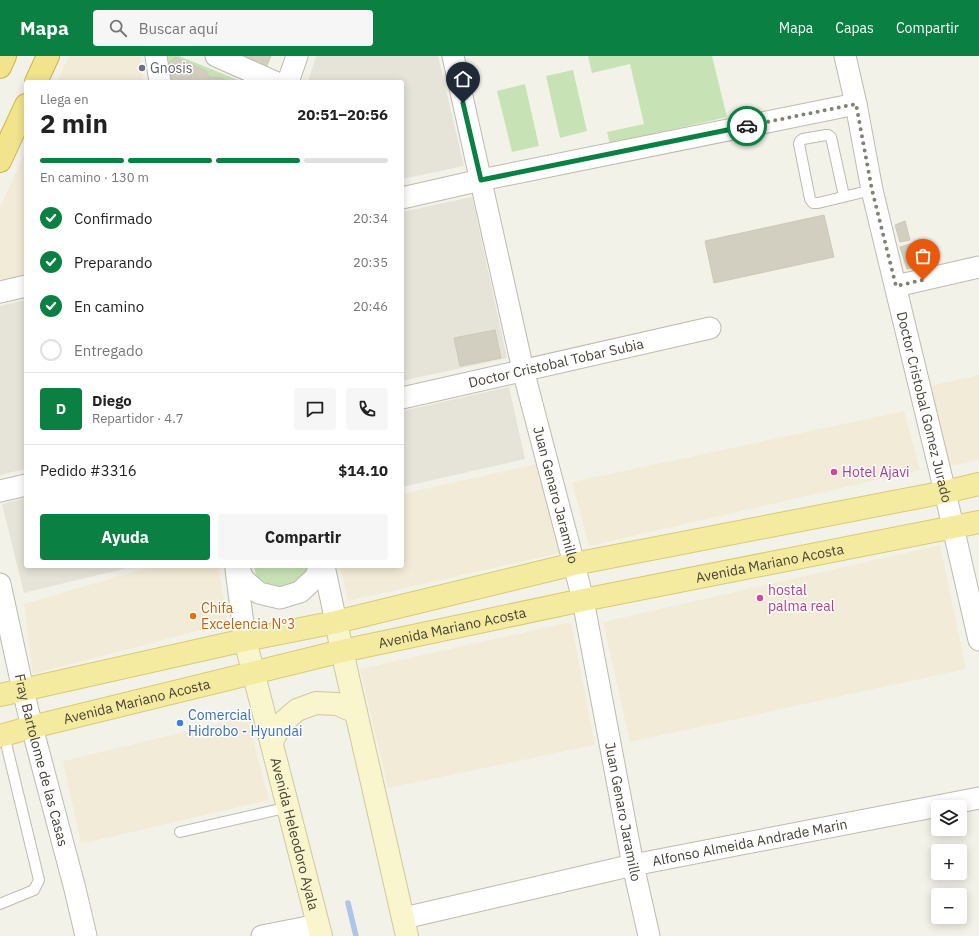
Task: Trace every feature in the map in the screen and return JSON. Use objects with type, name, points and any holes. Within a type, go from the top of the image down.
[{"type":"highway","points":[[0,67],[5,56]]},
{"type":"highway","points":[[37,80],[48,56]]},
{"type":"highway","points":[[0,162],[24,109]]},
{"type":"main road","points":[[0,696],[245,640],[336,622],[574,564],[945,492],[979,484]]},
{"type":"main road","name":"Avenida Mariano Acosta","points":[[2,735],[342,651],[583,600],[979,522]]},
{"type":"main road","points":[[336,622],[405,927]]},
{"type":"main road","name":"Avenida Heleodoro Ayala","points":[[245,640],[320,930]]},
{"type":"main road","points":[[272,742],[281,724],[297,710],[316,703],[337,704],[356,712]]},
{"type":"street","points":[[156,56],[160,80]]},
{"type":"street","points":[[216,56],[271,80]]},
{"type":"street","points":[[289,80],[297,56]]},
{"type":"street","name":"Juan Genaro Jaramillo","points":[[453,56],[523,370],[583,600],[633,865],[649,936]]},
{"type":"street","name":"Doctor Cristobal Gomez Jurado","points":[[845,56],[856,104],[872,190],[979,640]]},
{"type":"street","points":[[404,198],[481,180],[856,104]]},
{"type":"street","points":[[896,286],[979,267]]},
{"type":"street","points":[[0,292],[24,286]]},
{"type":"street","name":"Doctor Cristobal Tobar Subia","points":[[404,398],[710,328]]},
{"type":"street","points":[[0,491],[24,485]]},
{"type":"street","name":"Avenida Heleodoro Ayala","points":[[237,568],[245,640]]},
{"type":"street","points":[[238,568],[243,579],[259,593],[280,598],[300,592],[315,578],[319,568]]},
{"type":"street","points":[[324,568],[336,622]]},
{"type":"street","name":"Fray Bartolome de las Casas","points":[[0,584],[32,727],[86,936]]},
{"type":"street","name":"Alfonso Almeida Andrade Marin","points":[[405,927],[633,865],[979,798]]},
{"type":"street","points":[[262,936],[320,930]]},
{"type":"lane","points":[[844,196],[831,137],[826,135],[803,139],[800,141],[799,144],[810,199],[813,203],[872,190]]},
{"type":"lane","points":[[0,904],[34,890],[39,880],[2,735]]},
{"type":"lane","points":[[180,832],[289,807]]},
{"type":"shaded area","points":[[69,56],[140,56],[143,80],[58,80]]},
{"type":"shaded area","points":[[316,56],[438,56],[464,166],[404,179],[404,80],[309,80]]},
{"type":"shaded area","points":[[24,154],[24,275],[0,281],[0,207]]},
{"type":"shaded area","points":[[472,197],[507,358],[404,381],[404,212]]},
{"type":"shaded area","points":[[24,300],[24,469],[0,475],[0,306]]},
{"type":"shaded area","points":[[979,375],[979,460],[948,466],[929,386]]},
{"type":"shaded area","points":[[509,387],[525,459],[404,487],[404,411]]},
{"type":"shaded area","points":[[904,411],[920,470],[589,546],[572,482]]},
{"type":"shaded area","points":[[537,464],[560,553],[348,601],[340,568],[404,568],[404,494]]},
{"type":"shaded area","points":[[24,498],[24,568],[127,568],[24,593],[2,504]]},
{"type":"shaded area","points":[[940,545],[966,669],[630,742],[603,622]]},
{"type":"shaded area","points":[[147,568],[218,568],[228,623],[33,674],[24,604]]},
{"type":"shaded area","points":[[571,622],[595,745],[388,788],[360,669]]},
{"type":"shaded area","points":[[247,717],[269,800],[81,844],[63,761]]},
{"type":"green space","points":[[164,56],[179,56],[238,80],[168,80]]},
{"type":"green space","points":[[588,56],[712,56],[727,117],[610,144],[607,132],[644,124],[630,64],[592,73]]},
{"type":"green space","points":[[573,70],[587,131],[560,138],[546,76]]},
{"type":"green space","points":[[525,84],[539,146],[512,152],[497,91]]},
{"type":"green space","points":[[254,568],[309,568],[301,587],[264,589],[256,575]]},
{"type":"building","points":[[235,56],[271,56],[265,70]]},
{"type":"building","points":[[175,57],[206,71],[209,77],[221,78],[225,80],[172,80],[168,65]]},
{"type":"building","points":[[824,215],[834,257],[714,283],[705,241]]},
{"type":"building","points":[[905,221],[910,240],[900,242],[895,225]]},
{"type":"building","points":[[924,240],[933,263],[907,269],[900,247]]},
{"type":"building","points":[[495,330],[501,358],[460,366],[454,338]]},
{"type":"waterway","points":[[348,903],[356,936]]},
{"type":"way so far","points":[[747,126],[856,104],[872,190],[896,286],[923,280]]},
{"type":"place","name":"Gnosis","points":[[142,68]]},
{"type":"place","name":"Hotel Ajavi","points":[[834,472]]},
{"type":"place","name":"hostal palma real","points":[[760,598]]},
{"type":"place","name":"Chifa Excelencia Nº3","points":[[193,616]]},
{"type":"place","name":"Comercial Hidrobo - Hyundai","points":[[180,723]]},
{"type":"route","points":[[463,103],[481,180],[747,126]]}]
